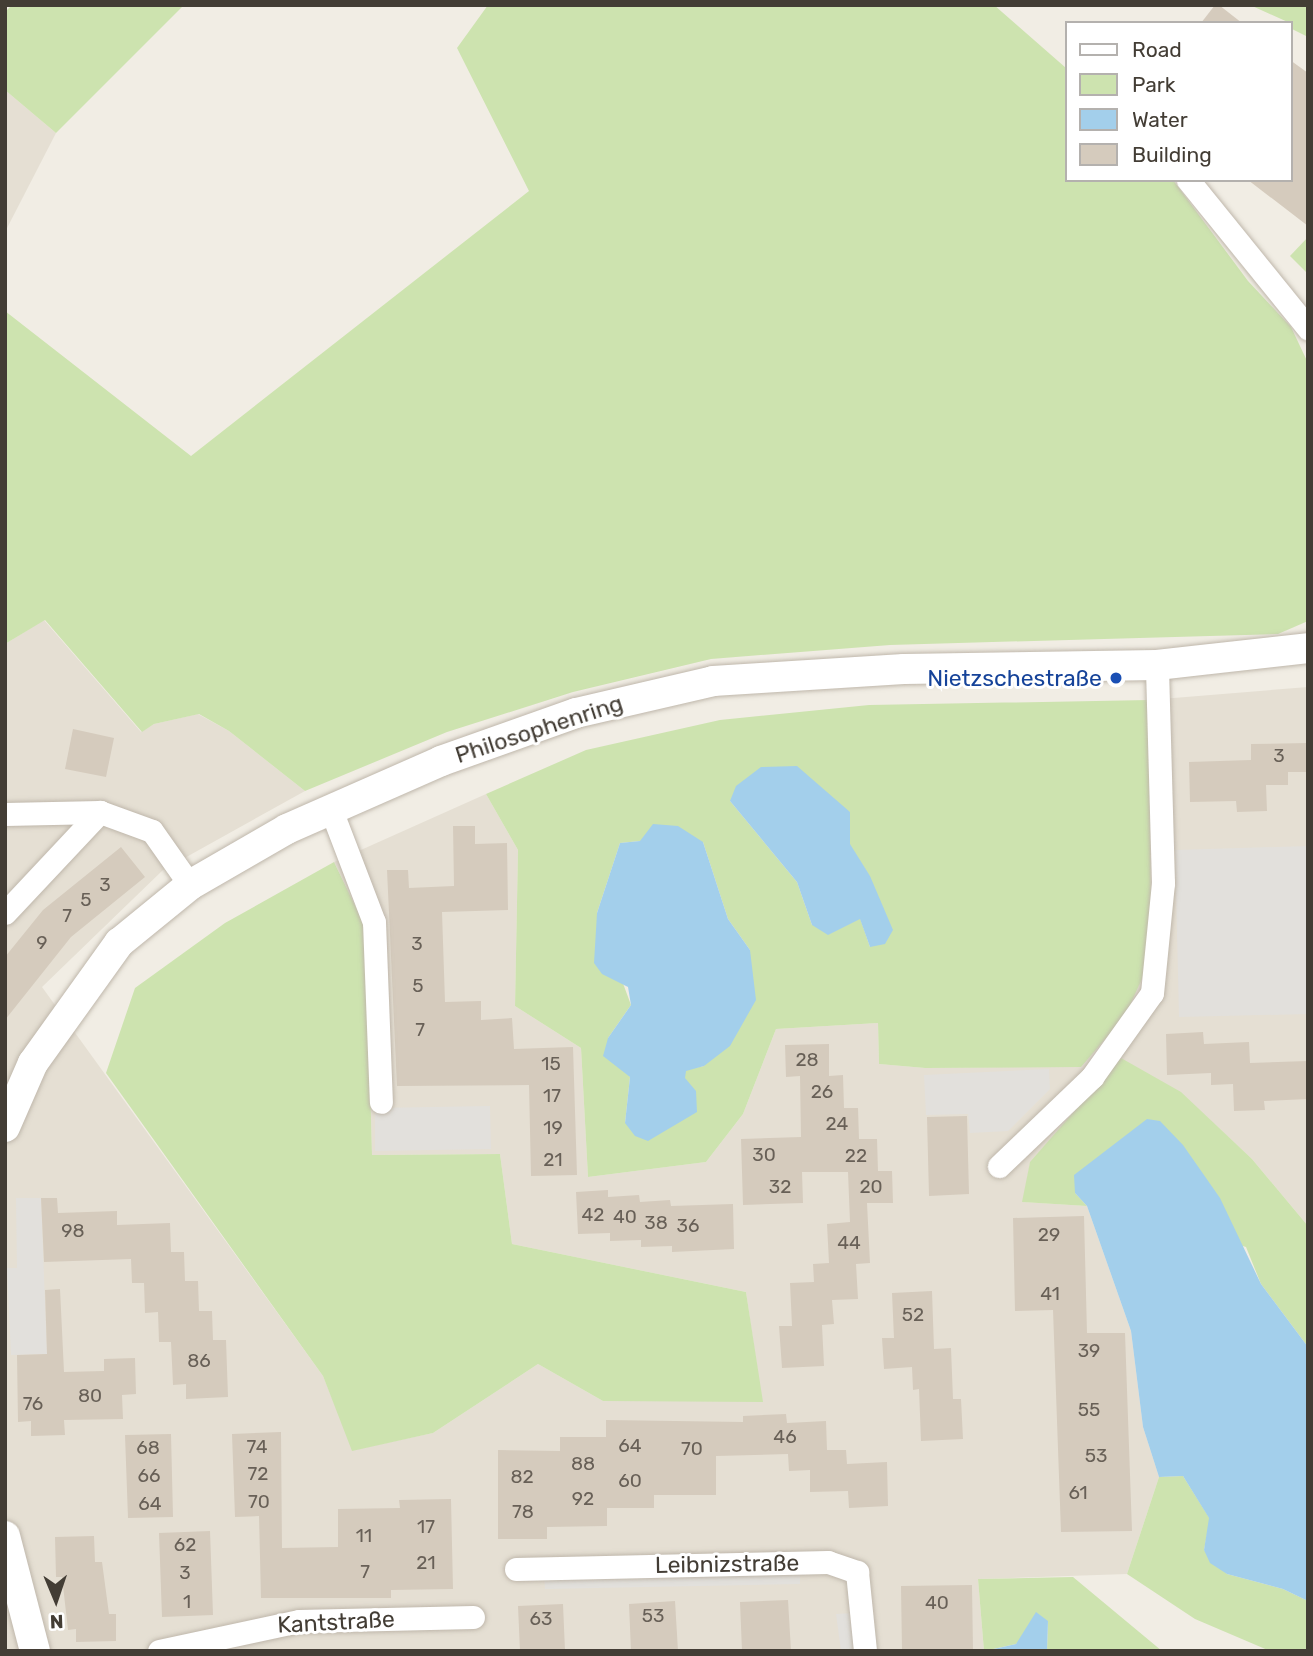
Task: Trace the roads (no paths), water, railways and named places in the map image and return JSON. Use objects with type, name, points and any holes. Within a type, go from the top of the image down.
[{"type":"street","points":[[1190,182],[1308,328]]},
{"type":"street","name":"Philosophenring","points":[[5,1126],[33,1063],[53,1031],[119,943],[190,885],[330,807],[576,713],[713,681],[904,669],[1157,665],[1308,648]]},
{"type":"street","points":[[999,1166],[1092,1077],[1152,993],[1163,883],[1157,665]]},
{"type":"street","points":[[330,807],[374,922],[382,1102]]},
{"type":"street","points":[[5,814],[100,812],[152,831],[190,885]]},
{"type":"street","points":[[5,913],[100,812]]},
{"type":"street","points":[[5,1536],[35,1651]]},
{"type":"street","name":"Leibnizstraße","points":[[516,1569],[828,1562],[856,1572],[865,1651]]},
{"type":"street","name":"Kantstraße","points":[[159,1651],[299,1621],[473,1617]]},
{"type":"water","points":[[797,766],[850,812],[850,844],[870,876],[893,930],[885,944],[870,947],[860,919],[828,935],[812,925],[797,882],[730,801],[736,786],[761,767]]},
{"type":"water","points":[[653,824],[678,826],[703,842],[728,919],[750,950],[756,1000],[730,1046],[704,1066],[686,1071],[685,1078],[696,1091],[697,1112],[648,1141],[635,1136],[625,1123],[630,1077],[603,1056],[608,1038],[631,1005],[628,987],[602,974],[594,963],[597,913],[620,843],[640,841]]},
{"type":"water","points":[[1147,1119],[1160,1121],[1183,1145],[1220,1198],[1261,1284],[1308,1347],[1308,1601],[1283,1589],[1227,1574],[1210,1563],[1204,1550],[1209,1518],[1183,1476],[1159,1477],[1143,1427],[1131,1331],[1087,1206],[1075,1193],[1074,1175]]},
{"type":"water","points":[[1036,1612],[1048,1621],[1047,1651],[985,1651],[1016,1644]]},
{"type":"place","name":"Nietzschestraße","points":[[1116,678]]}]
